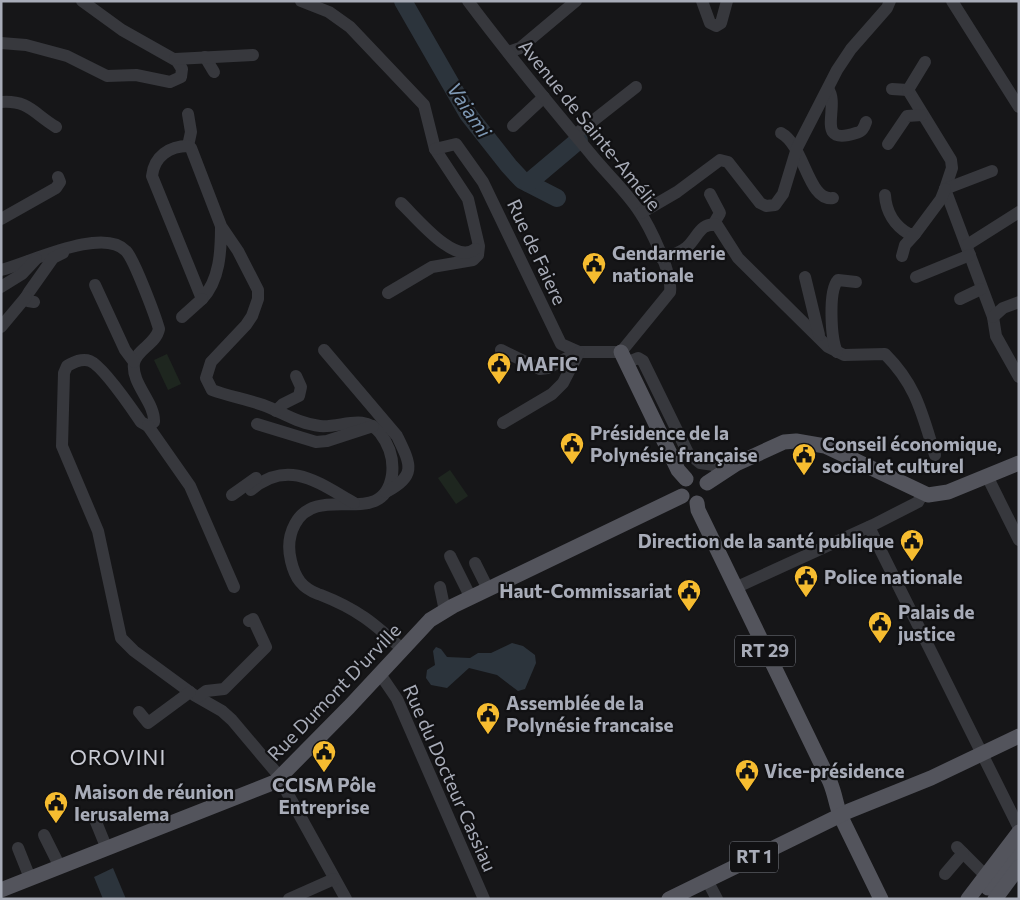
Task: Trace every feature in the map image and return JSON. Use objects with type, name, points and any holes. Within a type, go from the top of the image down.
[{"type":"main road","points":[[624,357],[678,470],[686,479]]},
{"type":"main road","points":[[707,483],[736,464],[784,442],[801,441],[824,446],[923,493],[940,494],[1019,463]]},
{"type":"main road","points":[[697,476],[707,483],[708,495],[697,504],[688,502],[682,496],[681,487],[686,479],[697,476]]},
{"type":"main road","name":"Rue Dumont D'urville","points":[[1,890],[107,849],[278,778],[430,620],[488,589],[682,496]]},
{"type":"main road","name":"RT 29","points":[[697,504],[698,510],[735,588],[836,797],[844,801],[844,813],[880,899]]},
{"type":"main road","name":"RT 1","points":[[669,899],[844,813],[982,754],[1019,736]]},
{"type":"main road","name":"RT 29","points":[[844,813],[890,899]]},
{"type":"main road","points":[[968,899],[1019,832]]},
{"type":"main road","points":[[980,899],[1019,848]]},
{"type":"main road","points":[[995,899],[1019,867]]},
{"type":"main road","points":[[1003,899],[1019,878]]},
{"type":"street","points":[[1,43],[26,45],[67,56],[107,76],[136,75],[170,82],[181,77],[182,69],[175,60],[122,30],[82,1]]},
{"type":"street","points":[[301,1],[329,12],[350,27],[424,105],[435,149],[468,199],[479,246],[478,255],[473,260],[432,267],[388,293]]},
{"type":"street","name":"Avenue de Sainte-Amélie","points":[[468,1],[640,213],[661,258],[669,278],[670,292],[624,357]]},
{"type":"street","points":[[508,52],[520,48],[576,1]]},
{"type":"street","points":[[702,1],[710,23],[716,26],[721,23],[727,1]]},
{"type":"street","points":[[877,20],[880,1]]},
{"type":"street","points":[[640,213],[677,192],[720,160],[728,162],[760,203],[766,206],[775,206],[784,194],[797,148],[843,60],[877,20],[890,1]]},
{"type":"street","points":[[952,1],[1019,107]]},
{"type":"street","points":[[175,60],[253,55]]},
{"type":"street","points":[[205,57],[214,72]]},
{"type":"street","points":[[908,90],[925,62]]},
{"type":"street","points":[[575,135],[636,87]]},
{"type":"street","points":[[828,89],[833,101],[829,123],[830,130],[835,134],[842,135],[857,133],[864,129],[866,122]]},
{"type":"street","points":[[892,89],[908,90]]},
{"type":"street","points":[[902,256],[905,244],[915,234],[941,199],[952,168],[951,160],[908,90]]},
{"type":"street","points":[[514,126],[544,97]]},
{"type":"street","points":[[1,102],[16,101],[25,104],[56,127]]},
{"type":"street","points":[[188,114],[191,132],[188,146],[221,226],[238,251],[254,281],[258,299],[246,325],[211,362],[206,378],[212,390],[276,411],[311,425],[333,426],[360,422],[373,426],[385,440],[393,461],[391,484],[386,492]]},
{"type":"street","points":[[888,144],[907,116],[922,115]]},
{"type":"street","points":[[781,133],[790,138],[797,148],[811,184],[818,193],[828,199],[833,198]]},
{"type":"street","name":"Rue de Faiere","points":[[435,149],[456,144],[478,174],[555,334],[562,344],[579,352]]},
{"type":"street","points":[[188,146],[174,147],[165,153],[153,168],[152,176],[202,299]]},
{"type":"street","points":[[945,189],[992,171]]},
{"type":"street","points":[[1,220],[56,188],[60,182],[58,176]]},
{"type":"street","points":[[932,226],[944,210],[945,189]]},
{"type":"street","points":[[945,189],[993,317],[996,336],[1018,375]]},
{"type":"street","points":[[710,194],[720,213],[713,225]]},
{"type":"street","points":[[885,195],[886,204],[896,223],[909,234],[915,234]]},
{"type":"street","points":[[401,203],[450,249],[460,254],[470,253],[479,246]]},
{"type":"street","points":[[916,277],[969,250],[1019,212]]},
{"type":"street","points":[[661,258],[673,255],[687,248],[702,228],[717,225],[738,258],[755,277],[828,347],[844,355],[885,354],[898,367],[909,381],[935,455]]},
{"type":"street","points":[[182,317],[210,291],[221,251],[221,226]]},
{"type":"street","points":[[1,270],[74,247],[112,242],[120,246],[130,256],[159,329],[155,339],[138,355],[134,362]]},
{"type":"street","points":[[1,327],[30,299],[53,258],[74,247]]},
{"type":"street","points":[[1,287],[22,274],[37,258]]},
{"type":"street","points":[[805,277],[819,338]]},
{"type":"street","points":[[837,352],[834,346],[832,304],[834,285],[838,280],[856,282]]},
{"type":"street","points":[[95,284],[125,350],[134,362],[136,374],[155,416],[154,422],[148,426]]},
{"type":"street","points":[[960,299],[981,289]]},
{"type":"street","points":[[993,317],[1003,308],[1019,302]]},
{"type":"street","points":[[324,350],[397,436],[408,467],[407,476],[401,484],[386,492],[375,502],[358,506],[319,505],[303,512],[292,529],[289,553],[293,568],[303,587],[338,601],[362,614],[403,650]]},
{"type":"street","points":[[502,350],[540,370],[548,368],[579,352],[638,358],[643,361],[676,418],[691,458],[700,463],[714,465],[721,474]]},
{"type":"street","points":[[503,423],[552,394],[563,383],[579,352]]},
{"type":"street","points":[[234,587],[190,486],[148,426],[141,422],[107,377],[91,361],[81,360],[67,366],[64,373],[62,446],[98,531],[120,638],[134,651],[194,695],[232,720],[278,778],[332,879],[346,899]]},
{"type":"street","points":[[276,411],[283,404],[299,396],[301,387],[296,376]]},
{"type":"street","points":[[657,426],[676,418]]},
{"type":"street","points":[[257,424],[316,442],[327,442],[373,426]]},
{"type":"street","points":[[232,495],[258,476],[299,475],[310,479],[358,506]]},
{"type":"street","points":[[251,490],[263,480],[273,476]]},
{"type":"street","points":[[987,476],[1019,540]]},
{"type":"street","points":[[735,588],[869,527],[918,502],[923,493]]},
{"type":"street","points":[[869,527],[1019,828]]},
{"type":"street","points":[[450,556],[471,598]]},
{"type":"street","points":[[475,563],[488,589]]},
{"type":"street","points":[[440,587],[445,611]]},
{"type":"street","points":[[139,712],[148,723],[194,695],[224,689],[266,646],[253,619],[249,621]]},
{"type":"street","name":"Rue du Docteur Cassiau","points":[[380,674],[397,699],[484,899]]},
{"type":"street","points":[[96,822],[107,849]]},
{"type":"street","points":[[44,835],[60,867]]},
{"type":"street","points":[[18,848],[30,878]]},
{"type":"street","points":[[944,874],[960,850],[985,875]]},
{"type":"street","points":[[289,899],[332,879]]},
{"type":"street","points":[[707,880],[717,899]]},
{"type":"shaded area","points":[[167,354],[181,384],[168,390],[154,360]]},
{"type":"shaded area","points":[[450,470],[468,496],[456,504],[438,478]]},
{"type":"shaded area","points":[[512,643],[523,646],[535,655],[536,663],[525,689],[518,691],[497,675],[469,668],[447,688],[431,685],[426,678],[427,670],[435,665],[433,651],[436,647],[441,649],[447,657],[470,658],[478,653],[491,653]]},
{"type":"shaded area","points":[[113,868],[126,899],[103,899],[94,877]]},
{"type":"waterway","name":"Vaiami","points":[[403,1],[468,114],[522,180],[557,198]]},
{"type":"waterway","points":[[528,183],[579,140]]},
{"type":"place","name":"Gendarmerie nationale","points":[[594,285]]},
{"type":"place","name":"MAFIC","points":[[499,385]]},
{"type":"place","name":"Présidence de la Polynésie française","points":[[572,465]]},
{"type":"place","name":"Conseil économique, social et culturel","points":[[804,476]]},
{"type":"place","name":"Direction de la santé publique","points":[[912,562]]},
{"type":"place","name":"Police nationale","points":[[806,598]]},
{"type":"place","name":"Haut-Commissariat","points":[[689,612]]},
{"type":"place","name":"Palais de justice","points":[[880,644]]},
{"type":"place","name":"Assemblée de la Polynésie francaise","points":[[488,735]]},
{"type":"place","name":"CCISM Pôle Entreprise","points":[[324,773]]},
{"type":"place","name":"Vice-présidence","points":[[747,792]]},
{"type":"place","name":"Maison de réunion Ierusalema","points":[[56,824]]},
{"type":"district","name":"OROVINI","points":[[118,758]]}]
